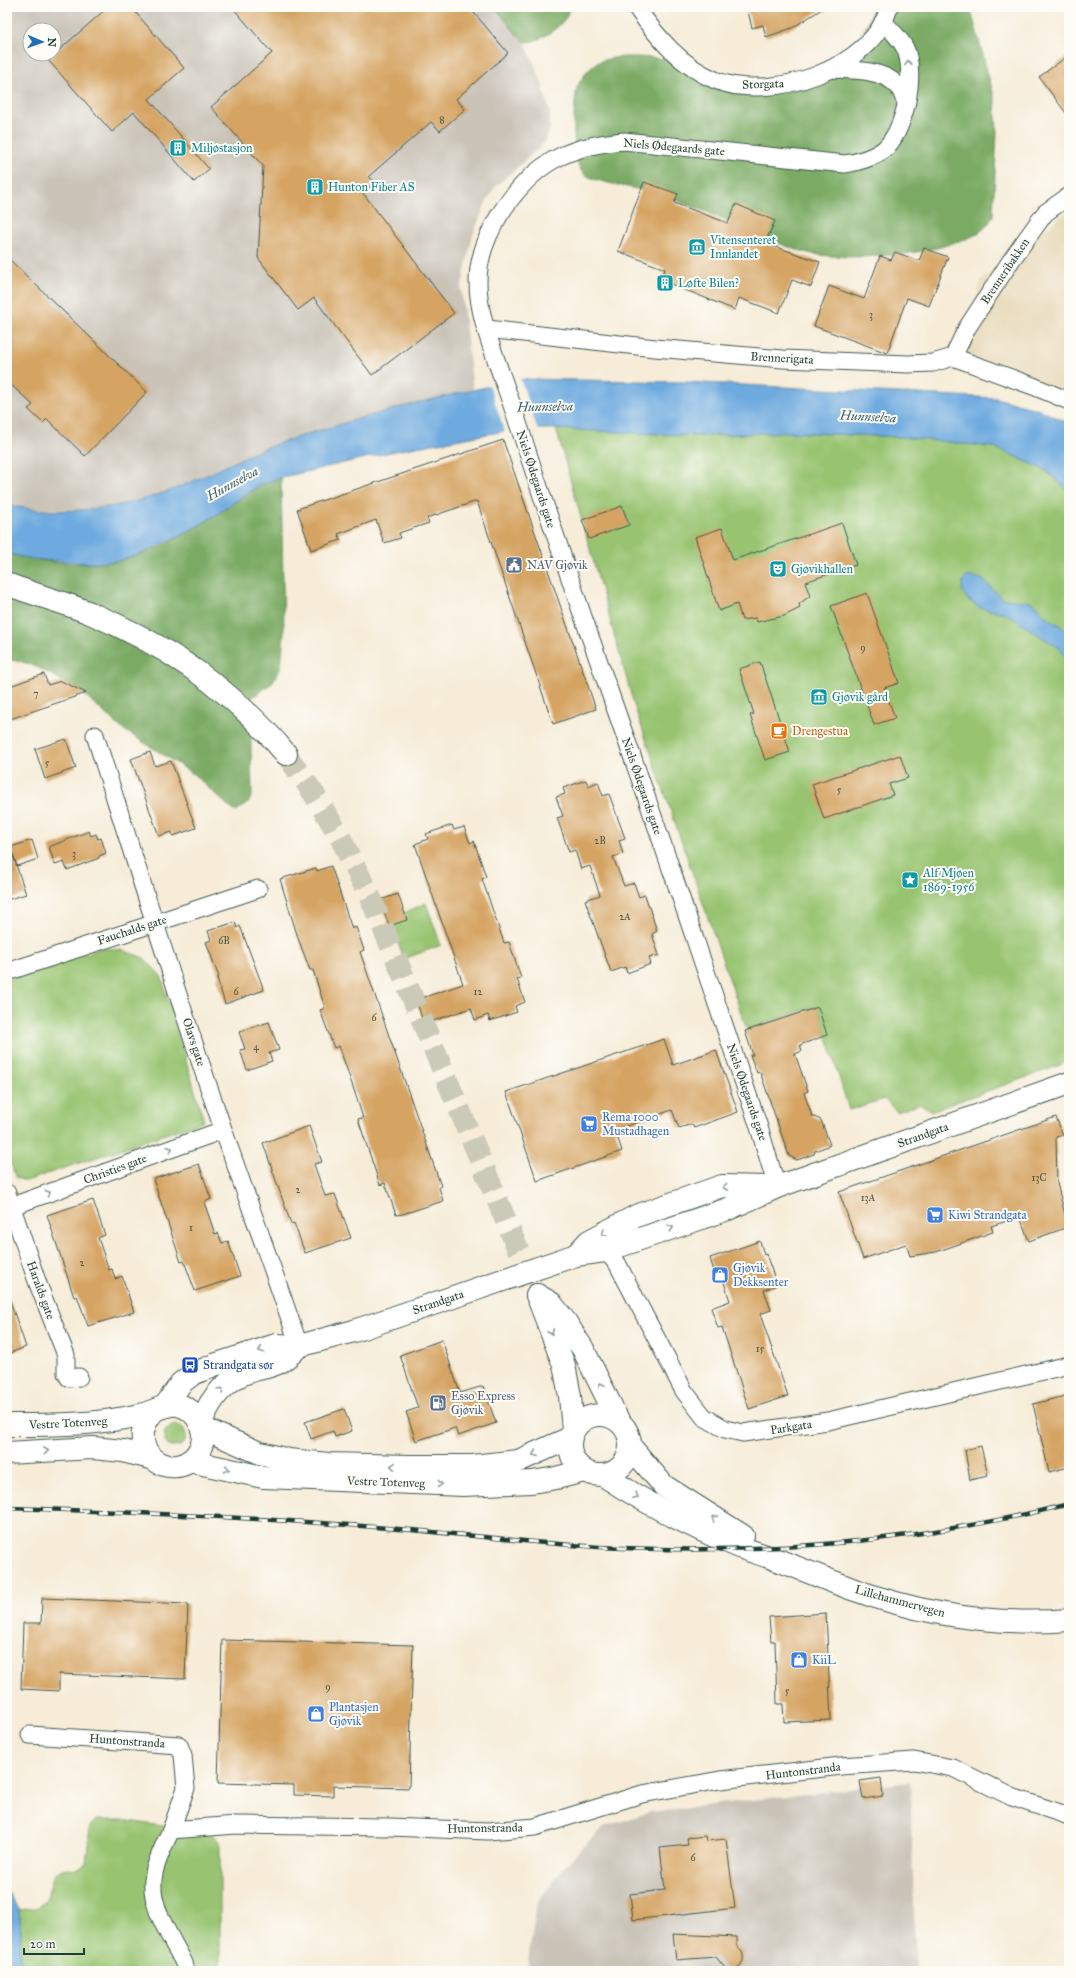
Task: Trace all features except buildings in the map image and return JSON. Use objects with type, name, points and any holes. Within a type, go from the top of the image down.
[{"type":"main road","points":[[7,584],[89,613],[141,636],[165,650],[213,682],[257,721],[286,754]]},
{"type":"main road","name":"Strandgata","points":[[159,1409],[181,1383],[193,1374],[207,1368],[276,1345],[300,1346],[354,1331],[576,1255],[605,1251],[728,1209],[777,1187],[1069,1083]]},
{"type":"main road","name":"Strandgata","points":[[576,1255],[589,1241],[636,1216],[722,1186],[777,1187]]},
{"type":"main road","points":[[537,1295],[551,1303],[565,1321],[583,1350],[618,1420],[625,1428],[631,1446],[628,1457],[622,1466],[613,1472],[593,1473],[577,1465],[572,1456],[570,1396],[564,1365],[537,1295]]},
{"type":"main road","name":"Strandgata","points":[[201,1425],[208,1404],[221,1389],[232,1380],[243,1373],[280,1362],[300,1346]]},
{"type":"main road","points":[[7,1453],[93,1448],[123,1450],[151,1458],[170,1466],[180,1465],[189,1461],[196,1455],[201,1447],[203,1438],[201,1425],[194,1414],[186,1408],[176,1405],[159,1409],[146,1420],[142,1430],[142,1440],[145,1450],[151,1458]]},
{"type":"main road","name":"Vestre Totenveg","points":[[7,1424],[91,1424],[122,1420],[159,1409]]},
{"type":"main road","points":[[572,1435],[579,1423],[588,1417],[598,1415],[608,1416],[618,1420]]},
{"type":"main road","name":"Vestre Totenveg","points":[[201,1425],[260,1453],[289,1460],[328,1464],[409,1466],[497,1465],[518,1461],[572,1435]]},
{"type":"main road","name":"Lillehammervegen","points":[[631,1446],[664,1486],[783,1562]]},
{"type":"main road","name":"Vestre Totenveg","points":[[189,1461],[263,1477],[463,1485],[532,1482],[593,1473]]},
{"type":"main road","name":"Lillehammervegen","points":[[593,1473],[702,1531],[853,1590],[935,1613],[1029,1622],[1069,1620]]},
{"type":"street","name":"Storgata","points":[[636,7],[661,40],[687,64],[716,80],[752,86],[780,85],[804,80],[831,68],[860,51],[886,15]]},
{"type":"street","name":"Niels Ødegaards gate","points":[[777,1187],[758,1124],[501,373],[487,329],[480,300],[478,281],[483,248],[495,222],[512,197],[534,172],[558,157],[596,144],[624,141],[845,164],[864,161],[883,150],[895,134],[906,102],[910,80],[905,49],[886,15]]},
{"type":"street","points":[[831,68],[861,70],[886,77],[897,85],[906,102]]},
{"type":"street","name":"Brenneribakken","points":[[953,357],[967,328],[1041,218],[1045,213],[1069,196]]},
{"type":"street","name":"Brennerigata","points":[[487,329],[655,348],[783,359],[908,364],[933,363],[953,357]]},
{"type":"street","points":[[953,357],[1033,386],[1069,401]]},
{"type":"street","name":"Olavs gate","points":[[95,735],[223,1130],[275,1270],[300,1346]]},
{"type":"street","name":"Fauchalds gate","points":[[7,972],[258,889]]},
{"type":"street","name":"Christies gate","points":[[9,1203],[223,1130]]},
{"type":"street","name":"Haralds gate","points":[[9,1203],[66,1355],[66,1373],[69,1378],[79,1377]]},
{"type":"street","name":"Parkgata","points":[[605,1251],[617,1263],[684,1391],[704,1418],[724,1429],[743,1433],[771,1431],[828,1421],[1069,1365]]},
{"type":"street","name":"Huntonstranda","points":[[30,1735],[179,1744],[183,1755],[186,1788],[171,1830],[236,1825],[382,1827],[488,1831],[535,1827],[649,1792],[720,1780],[841,1766],[914,1762],[953,1768],[1012,1796],[1069,1816]]},
{"type":"street","points":[[171,1830],[154,1873],[152,1891],[157,1908],[184,1963],[186,1971]]},
{"type":"shaded area","name":"Hunton Fiber AS","points":[[7,7],[495,7],[517,35],[525,42],[542,83],[550,111],[550,128],[545,142],[495,187],[487,200],[473,234],[461,289],[473,389],[367,416],[278,444],[231,462],[179,487],[144,500],[111,507],[75,510],[19,508],[7,505]]},
{"type":"shaded area","points":[[1069,210],[1069,399],[959,367],[981,280]]},
{"type":"shaded area","points":[[910,1782],[916,1971],[529,1971],[528,1962],[537,1903],[564,1867],[603,1827],[650,1812]]},
{"type":"green space","points":[[495,7],[569,7],[564,21],[554,30],[536,40],[525,42],[517,35]]},
{"type":"green space","points":[[873,7],[970,7],[995,100],[997,132],[993,216],[989,223],[979,233],[947,245],[917,252],[862,257],[813,254],[785,246],[720,217],[659,194],[608,183],[589,177],[583,173],[579,167],[576,157],[574,132],[577,88],[586,73],[599,62],[620,57],[663,59],[698,65],[724,75],[734,77],[767,80],[783,79],[817,67],[844,52],[862,33],[867,25]]},
{"type":"green space","name":"Gjøvik gård","points":[[556,429],[699,436],[787,432],[901,437],[994,447],[1045,470],[1069,491],[1069,1060],[1058,1066],[931,1111],[919,1104],[897,1112],[884,1099],[849,1110],[818,1007],[801,1011],[747,1030],[634,705]]},
{"type":"green space","points":[[281,478],[284,632],[281,668],[271,684],[250,699],[252,795],[248,803],[235,812],[192,773],[121,728],[78,689],[37,667],[20,661],[7,660],[7,553],[33,559],[62,563],[106,563],[131,558],[158,548],[184,535],[224,510],[254,488]]},
{"type":"green space","points":[[426,903],[441,945],[404,959],[390,919]]},
{"type":"green space","points":[[101,948],[122,950],[144,958],[161,976],[204,1121],[26,1181],[16,1178],[7,1152],[7,980]]},
{"type":"green space","points":[[175,1425],[183,1428],[186,1436],[183,1444],[175,1447],[167,1444],[164,1436],[167,1428]]},
{"type":"green space","points":[[96,1820],[123,1820],[205,1833],[214,1836],[220,1843],[220,1971],[19,1971],[21,1932],[19,1910],[36,1908],[43,1904],[48,1895],[53,1878],[60,1870],[66,1868],[78,1868],[86,1863],[90,1826]]},
{"type":"water","name":"Hunnselva","points":[[525,379],[685,382],[996,398],[1040,410],[1069,423],[1069,491],[1045,470],[994,447],[901,437],[787,432],[699,436],[556,429],[516,429],[400,450],[279,478],[258,486],[219,513],[184,534],[140,554],[118,561],[91,563],[29,559],[7,553],[7,505],[29,509],[72,510],[116,506],[138,501],[159,495],[266,448],[309,433],[432,399]]},
{"type":"water","points":[[967,576],[982,579],[1003,599],[1033,602],[1045,616],[1069,631],[1069,662],[1059,648],[1005,613],[980,608],[968,600],[962,590],[963,580]]},
{"type":"water","points":[[7,1891],[19,1910],[21,1932],[19,1971],[7,1971]]},
{"type":"pier","points":[[520,378],[538,431],[505,433],[489,384]]},
{"type":"tunnel","points":[[286,754],[314,794],[339,835],[372,901],[537,1295]]},
{"type":"railway","points":[[7,1508],[150,1513],[340,1524],[622,1548],[735,1549],[847,1542],[903,1536],[1014,1517],[1069,1504]]},
{"type":"place","name":"Miljøstasjon","points":[[178,148]]},
{"type":"place","name":"Hunton Fiber AS","points":[[315,187]]},
{"type":"place","name":"Vitensenteret Innlandet","points":[[697,247]]},
{"type":"place","name":"Løfte Bilen?","points":[[665,283]]},
{"type":"place","name":"NAV Gjøvik","points":[[514,565]]},
{"type":"place","name":"Gjøvikhallen","points":[[778,569]]},
{"type":"place","name":"Gjøvik gård","points":[[819,697]]},
{"type":"place","name":"Drengestua","points":[[779,731]]},
{"type":"place","name":"Alf Mjøen 1869-1956","points":[[910,880]]},
{"type":"place","name":"Rema 1000 Mustadhagen","points":[[589,1124]]},
{"type":"place","name":"Kiwi Strandgata","points":[[935,1215]]},
{"type":"place","name":"Gjøvik Dekksenter","points":[[720,1275]]},
{"type":"place","name":"Strandgata sør","points":[[190,1365]]},
{"type":"place","name":"Esso Express Gjøvik","points":[[438,1403]]},
{"type":"place","name":"KiiL","points":[[799,1660]]},
{"type":"place","name":"Plantasjen Gjøvik","points":[[316,1714]]}]
